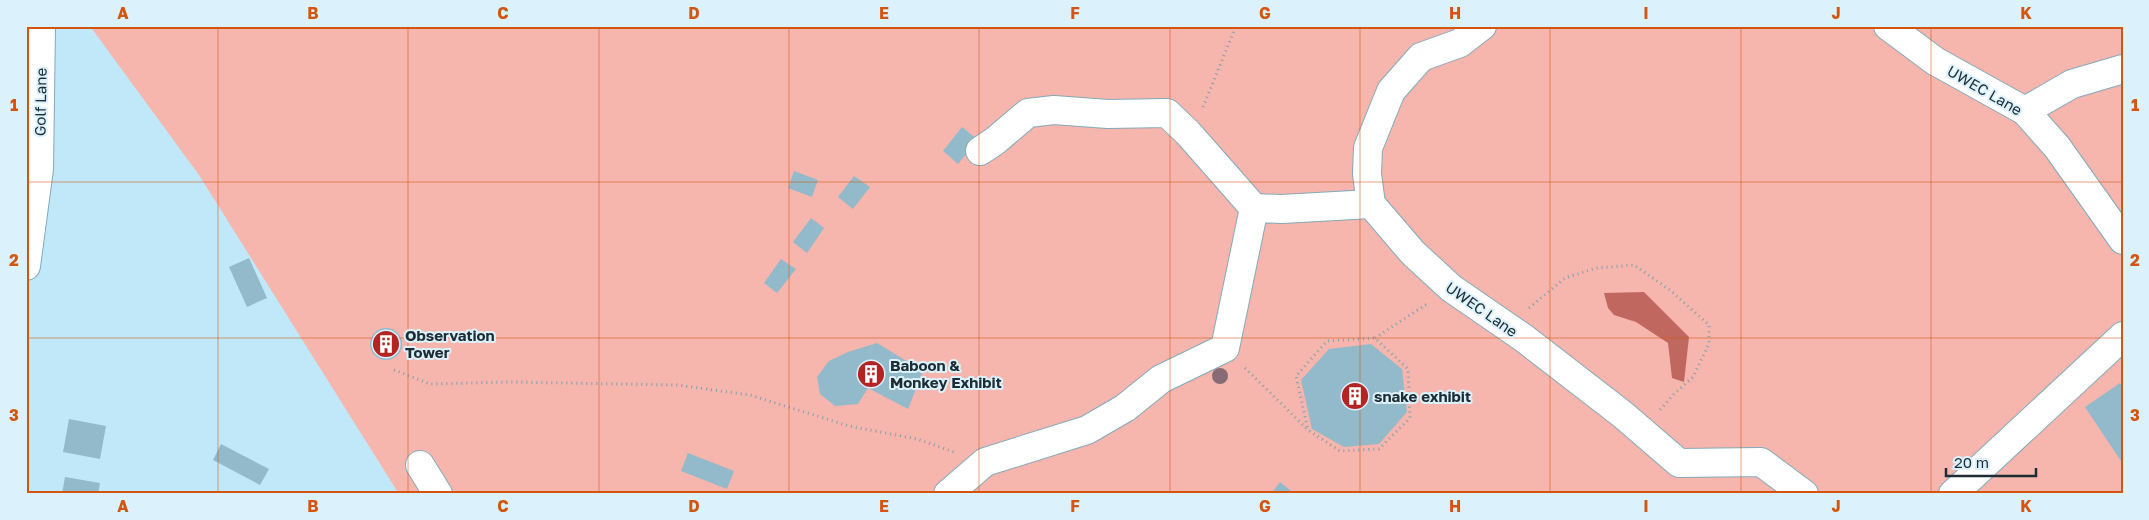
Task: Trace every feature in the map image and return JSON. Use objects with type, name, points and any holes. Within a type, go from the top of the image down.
[{"type":"street","name":"Golf Lane","points":[[26,266],[39,170],[41,26]]},
{"type":"street","points":[[980,151],[996,141],[1028,113],[1054,110],[1108,114],[1167,112],[1254,208],[1282,209],[1372,204],[1367,174],[1368,148],[1391,91],[1421,57],[1460,43],[1482,26]]},
{"type":"street","name":"UWEC Lane","points":[[1888,26],[1935,61],[2025,111],[2057,147],[2123,240]]},
{"type":"street","points":[[2025,111],[2072,84],[2123,69]]},
{"type":"street","name":"UWEC Lane","points":[[1372,204],[1413,253],[1451,288],[1507,326],[1679,463],[1761,462],[1804,494]]},
{"type":"street","points":[[948,494],[985,462],[1087,430],[1125,408],[1161,380],[1225,348],[1254,208]]},
{"type":"street","points":[[1953,494],[2123,336]]},
{"type":"street","points":[[420,465],[438,494]]},
{"type":"path","points":[[1188,133],[1205,103],[1236,26]]},
{"type":"path","points":[[1507,326],[1565,278],[1596,268],[1634,265],[1670,290],[1709,325],[1709,344],[1693,377],[1673,395],[1642,432]]},
{"type":"path","points":[[1308,430],[1296,376],[1327,341],[1375,338],[1451,288]]},
{"type":"path","points":[[1225,348],[1308,430],[1340,451],[1379,449],[1410,418],[1408,369],[1375,338]]},
{"type":"path","points":[[394,370],[430,384],[510,382],[677,385],[750,395],[849,426],[917,439],[985,462]]},
{"type":"shaded area","points":[[90,26],[2123,26],[2123,494],[399,494],[199,175]]},
{"type":"shaded area","points":[[1644,292],[1689,337],[1684,382],[1672,378],[1668,343],[1636,322],[1614,315],[1608,308],[1604,293]]},
{"type":"building","points":[[962,127],[978,140],[958,164],[943,151]]},
{"type":"building","points":[[794,171],[818,180],[812,197],[788,188]]},
{"type":"building","points":[[854,176],[870,187],[853,209],[838,197]]},
{"type":"building","points":[[811,218],[824,228],[807,253],[793,242]]},
{"type":"building","points":[[249,258],[267,298],[247,307],[229,267]]},
{"type":"building","points":[[781,259],[796,269],[777,293],[764,283]]},
{"type":"building","name":"Observation Tower","points":[[386,328],[392,329],[397,333],[401,338],[401,350],[397,355],[392,359],[386,360],[380,359],[375,355],[371,350],[370,344],[371,338],[375,333],[380,329]]},
{"type":"building","name":"Baboon & Monkey Exhibit","points":[[877,343],[923,371],[908,409],[868,388],[858,404],[835,406],[820,394],[817,377],[829,361],[848,352]]},
{"type":"building","name":"snake exhibit","points":[[1371,344],[1402,369],[1407,412],[1379,444],[1344,447],[1312,429],[1301,380],[1329,349]]},
{"type":"building","points":[[2120,383],[2123,387],[2123,464],[2085,407]]},
{"type":"building","points":[[69,419],[106,426],[100,459],[63,452]]},
{"type":"building","points":[[221,444],[269,469],[260,485],[213,460]]},
{"type":"building","points":[[688,453],[734,471],[727,489],[681,471]]},
{"type":"building","points":[[65,477],[100,483],[98,494],[62,494]]},
{"type":"building","points":[[1280,482],[1295,494],[1271,494]]},
{"type":"place","name":"Observation Tower","points":[[386,344]]},
{"type":"place","name":"Baboon & Monkey Exhibit","points":[[871,374]]},
{"type":"place","name":"snake exhibit","points":[[1355,396]]}]
